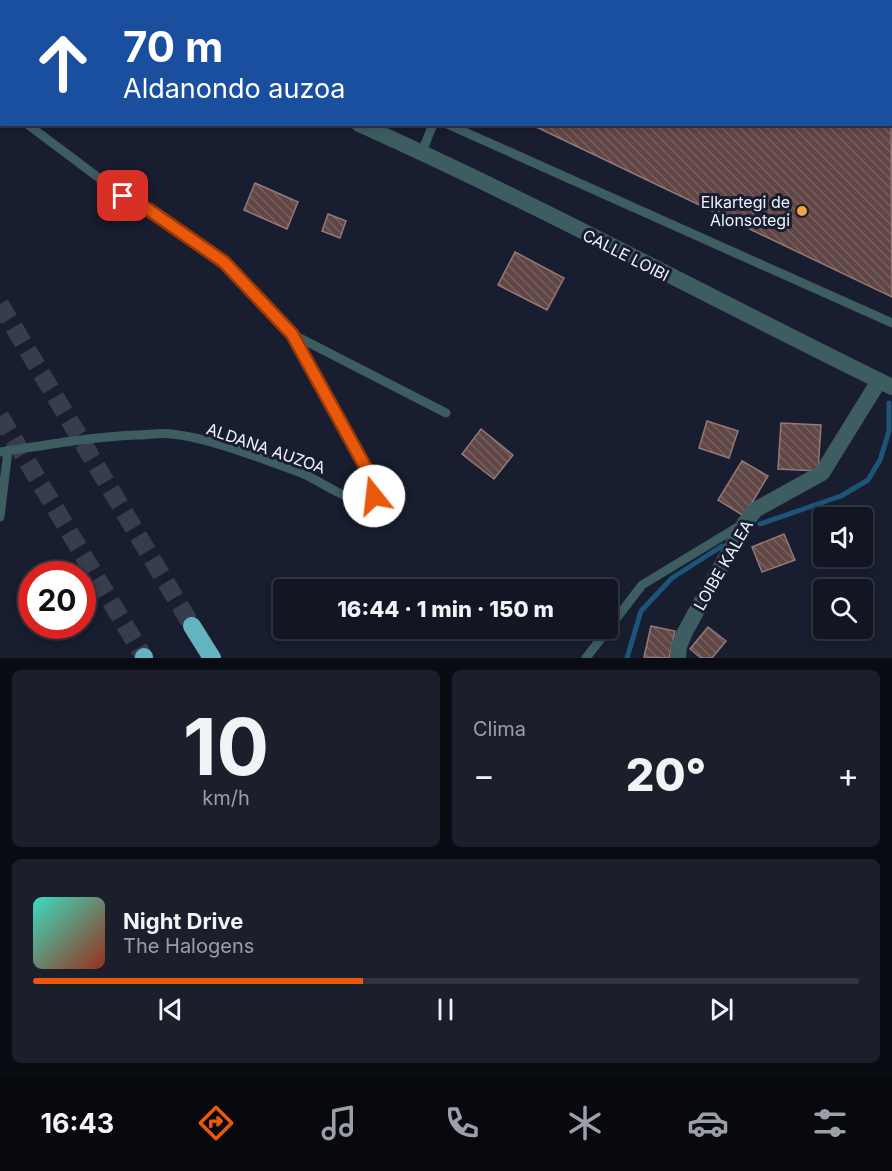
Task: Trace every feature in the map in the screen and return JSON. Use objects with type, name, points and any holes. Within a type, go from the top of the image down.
[{"type":"highway","points":[[192,626],[212,658]]},
{"type":"street","name":"CALLE LOIBI","points":[[364,126],[422,152],[793,340],[886,384]]},
{"type":"street","name":"LOIBE KALEA","points":[[678,658],[679,646],[685,632],[745,523],[755,510],[822,472],[886,384]]},
{"type":"lane","points":[[30,126],[123,196],[149,210],[224,262],[292,334],[446,413]]},
{"type":"lane","points":[[422,152],[432,126]]},
{"type":"lane","points":[[451,126],[892,323]]},
{"type":"lane","name":"ALDANA AUZOA","points":[[4,451],[115,436],[171,433],[220,445],[306,474],[347,495],[362,500],[368,499],[374,496],[375,489],[372,479],[292,334]]},
{"type":"lane","points":[[0,517],[4,451]]},
{"type":"lane","points":[[586,658],[602,641],[642,585],[745,523]]},
{"type":"building","name":"Elkartegi de Alonsotegi","points":[[534,126],[891,126],[892,297]]},
{"type":"building","points":[[255,183],[298,202],[287,229],[244,210]]},
{"type":"building","points":[[328,214],[346,221],[340,238],[322,231]]},
{"type":"building","points":[[515,252],[564,278],[547,310],[498,285]]},
{"type":"building","points":[[707,421],[738,431],[729,458],[699,448]]},
{"type":"building","points":[[781,423],[821,425],[818,471],[778,469]]},
{"type":"building","points":[[481,429],[513,455],[494,479],[462,454]]},
{"type":"building","points":[[742,461],[768,476],[744,516],[718,500]]},
{"type":"building","points":[[784,534],[795,560],[762,572],[752,547]]},
{"type":"building","points":[[651,626],[675,631],[669,658],[644,657]]},
{"type":"building","points":[[708,627],[726,641],[712,658],[701,658],[690,649]]},
{"type":"waterway","points":[[760,524],[841,496],[868,480],[880,460],[889,431],[889,403]]},
{"type":"waterway","points":[[627,658],[641,611],[672,578],[722,546]]},
{"type":"tunnel","points":[[0,304],[192,626]]},
{"type":"tunnel","points":[[0,416],[144,657]]},
{"type":"place","name":"Elkartegi de Alonsotegi","points":[[802,211]]},
{"type":"route","points":[[123,196],[149,210],[224,262],[292,334],[372,479],[375,489],[374,496]]}]
